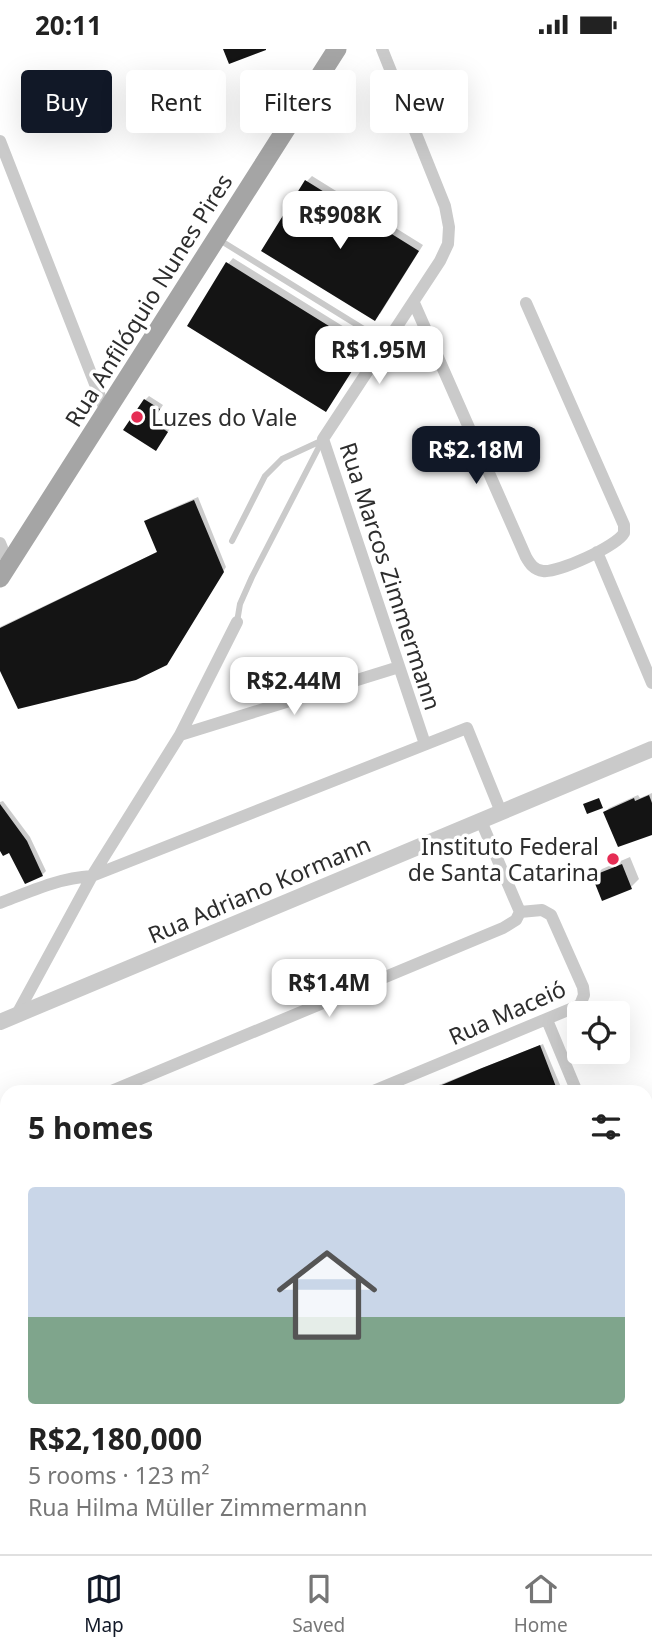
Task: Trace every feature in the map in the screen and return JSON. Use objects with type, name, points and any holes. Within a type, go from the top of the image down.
[{"type":"main road","name":"Rua Anfilóquio Nunes Pires","points":[[4,572],[337,49]]},
{"type":"street","name":"Rua Marcos Zimmermann","points":[[382,49],[446,206],[448,244],[414,303],[323,439],[425,744]]},
{"type":"street","points":[[0,141],[106,412]]},
{"type":"street","points":[[414,303],[530,564],[545,572],[597,552],[621,539],[624,525],[526,303]]},
{"type":"street","points":[[0,543],[4,572]]},
{"type":"street","points":[[597,552],[652,683]]},
{"type":"street","points":[[17,1014],[92,876],[180,735],[237,622]]},
{"type":"street","points":[[180,735],[399,667]]},
{"type":"street","points":[[0,903],[50,883],[73,877],[92,876],[467,728],[502,812]]},
{"type":"street","name":"Rua Adriano Kormann","points":[[0,1022],[652,749]]},
{"type":"street","points":[[125,1085],[503,928],[516,920],[520,912],[481,821]]},
{"type":"street","name":"Rua Maceió","points":[[388,1085],[577,1007],[584,999],[584,991],[551,915],[542,910],[520,912]]},
{"type":"street","points":[[547,1020],[575,1085]]},
{"type":"lane","points":[[216,238],[367,331]]},
{"type":"lane","points":[[232,541],[265,477],[282,459],[323,439]]},
{"type":"lane","points":[[237,622],[240,604],[252,577],[323,439]]},
{"type":"building","points":[[223,49],[266,49],[266,50],[229,64]]},
{"type":"building","points":[[305,180],[419,251],[375,321],[261,251]]},
{"type":"building","points":[[226,262],[366,349],[326,412],[187,326]]},
{"type":"building","points":[[144,399],[160,409],[153,422],[168,432],[156,451],[123,430]]},
{"type":"building","points":[[194,500],[224,572],[167,665],[136,680],[18,709],[0,671],[0,628],[157,552],[144,521]]},
{"type":"building","points":[[649,795],[652,803],[652,835],[618,847],[603,812],[634,798],[635,801]]},
{"type":"building","points":[[599,798],[603,808],[587,814],[583,804]]},
{"type":"building","points":[[0,804],[27,841],[43,876],[25,884],[9,853],[3,856],[0,851]]},
{"type":"building","points":[[622,864],[632,889],[602,901],[592,876]]},
{"type":"building","points":[[540,1045],[555,1085],[442,1085]]},
{"type":"place","name":"Luzes do Vale","points":[[137,417]]},
{"type":"place","name":"Instituto Federal de Santa Catarina","points":[[613,859]]}]
